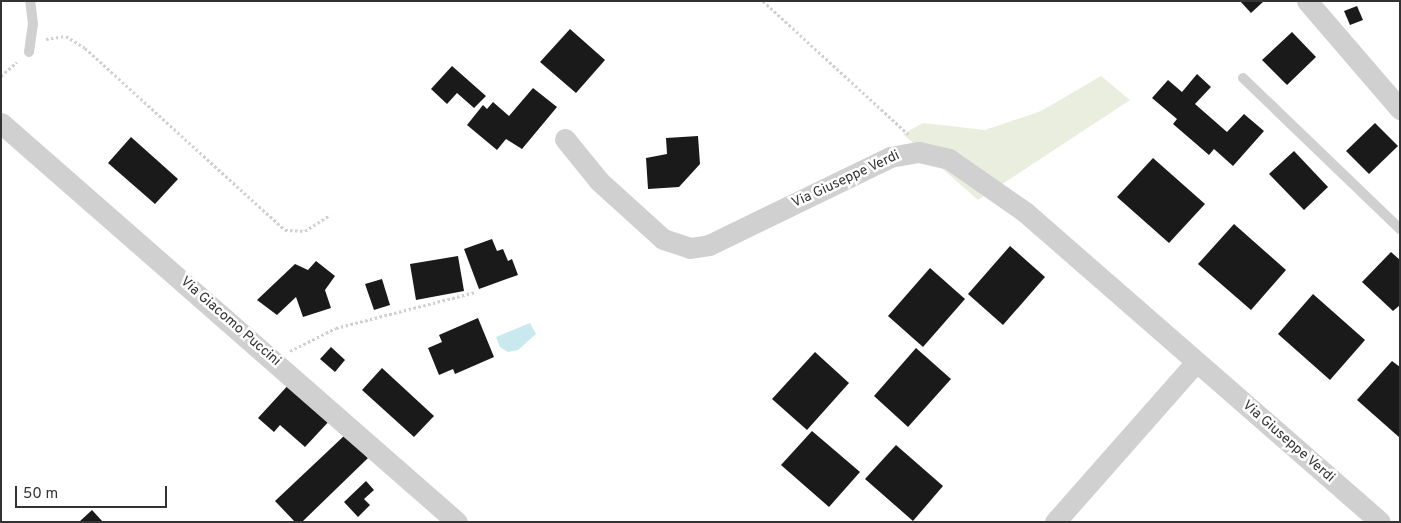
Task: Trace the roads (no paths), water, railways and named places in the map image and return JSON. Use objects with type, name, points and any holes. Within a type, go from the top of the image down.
[{"type":"street","points":[[1307,1],[1400,109]]},
{"type":"street","name":"Via Giacomo Puccini","points":[[1,123],[457,522]]},
{"type":"street","name":"Via Giuseppe Verdi","points":[[565,139],[595,178],[649,226],[673,244],[690,248],[709,245],[890,157],[929,152],[949,159],[1006,197],[1380,522]]},
{"type":"street","points":[[1055,522],[1196,362]]},
{"type":"lane","points":[[29,52],[34,24],[30,1]]},
{"type":"lane","points":[[1243,78],[1400,230]]},
{"type":"water","points":[[530,323],[536,334],[518,350],[508,352],[500,347],[496,337]]}]
